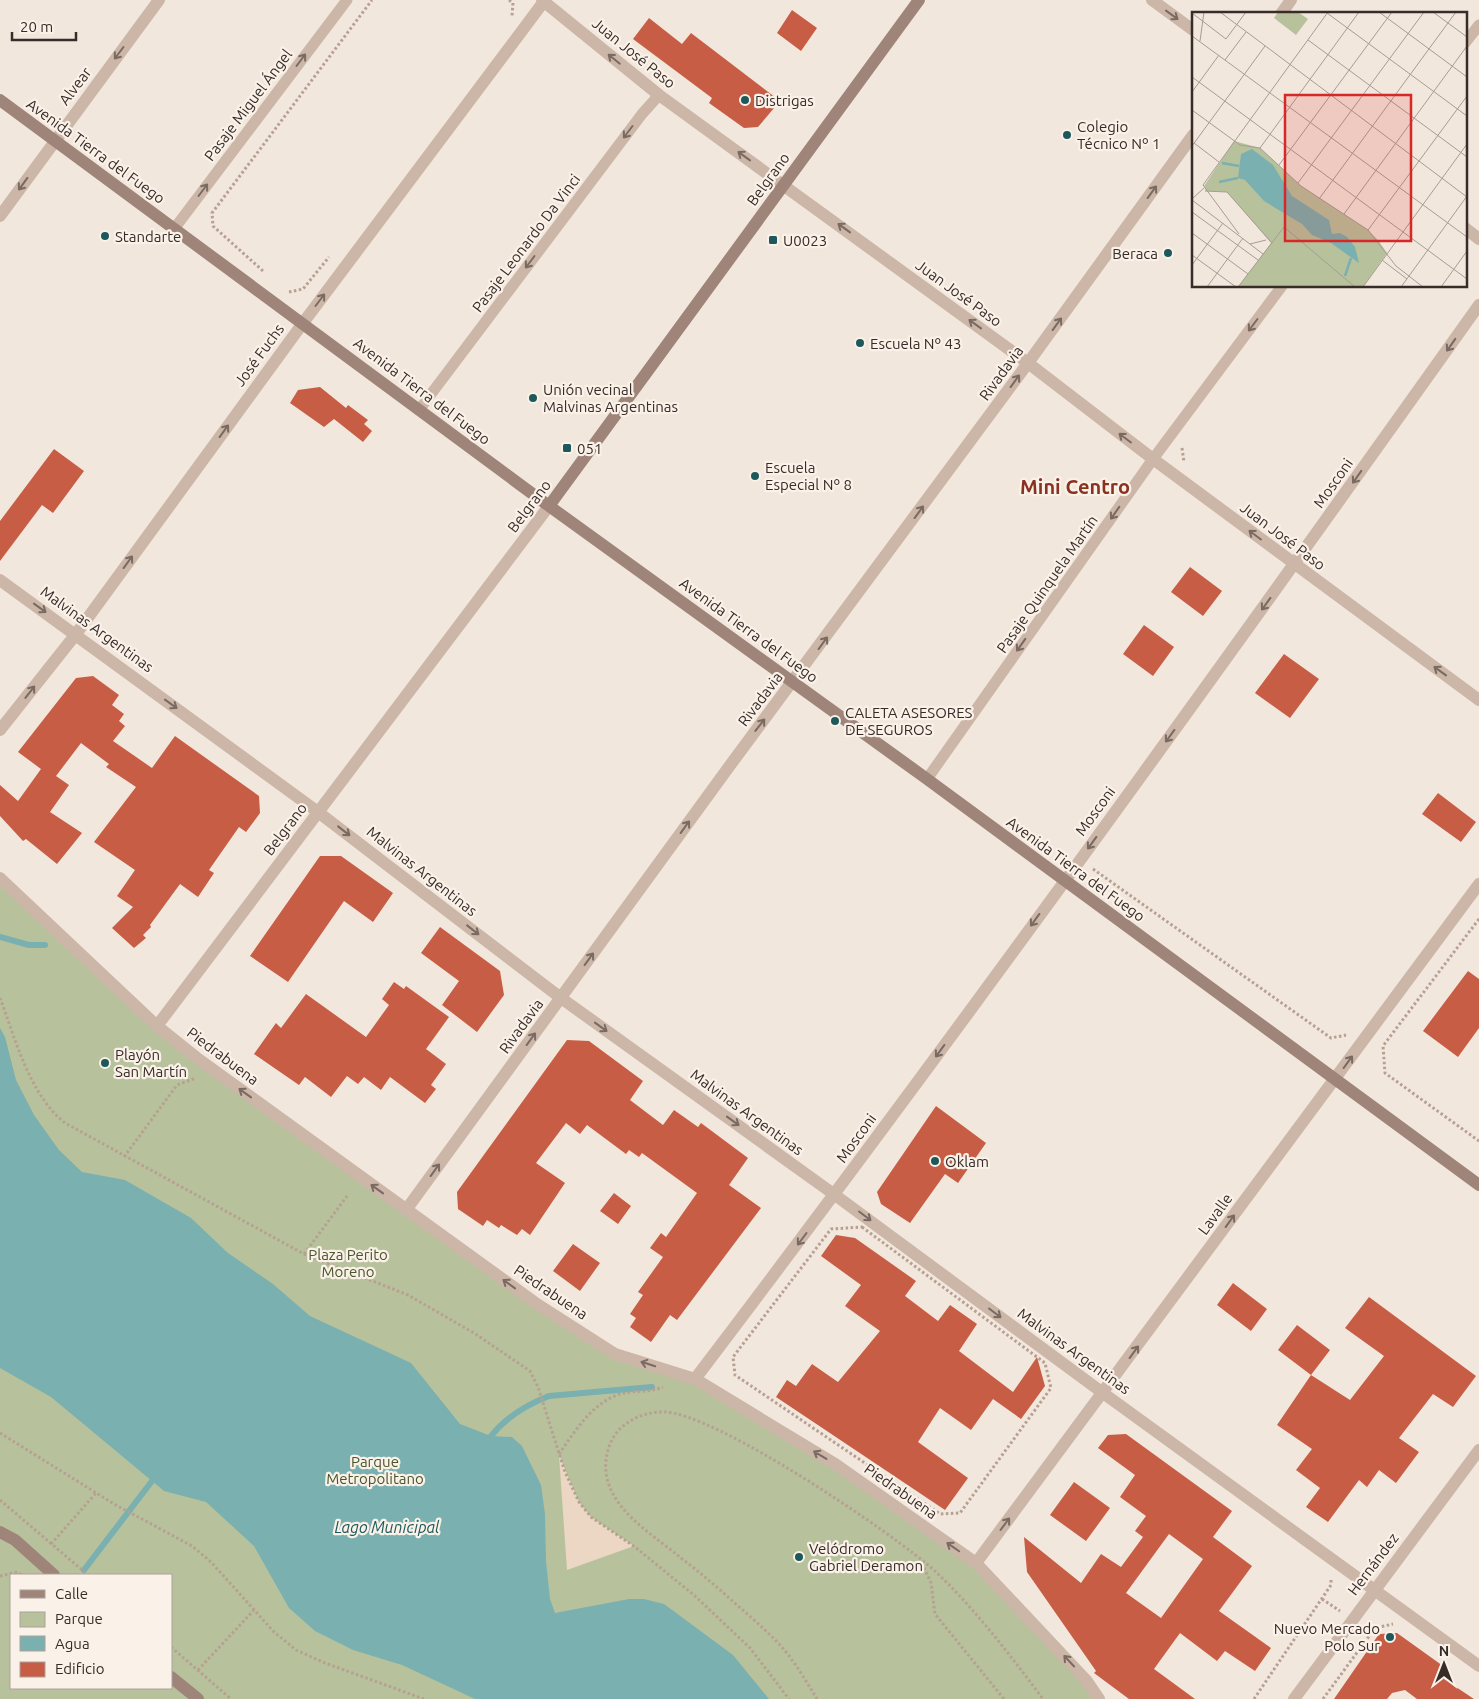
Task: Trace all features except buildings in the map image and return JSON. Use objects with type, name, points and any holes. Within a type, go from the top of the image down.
[{"type":"street","name":"Alvear","points":[[0,216],[159,0]]},
{"type":"street","name":"Belgrano","points":[[157,1026],[549,506],[919,0]]},
{"type":"street","points":[[1152,0],[1192,29]]},
{"type":"street","points":[[1282,12],[1291,0]]},
{"type":"street","name":"Juan José Paso","points":[[544,1],[659,95],[1028,364],[1294,565],[1479,700]]},
{"type":"street","name":"José Fuchs","points":[[0,730],[76,634],[303,322],[544,1]]},
{"type":"street","name":"Avenida Tierra del Fuego","points":[[0,100],[303,322],[549,506],[927,779],[1479,1185]]},
{"type":"street","name":"Rivadavia","points":[[406,1210],[731,764],[794,682],[1028,364],[1192,136]]},
{"type":"street","points":[[1466,229],[1479,239]]},
{"type":"street","name":"Mosconi","points":[[695,1379],[835,1194],[1294,565],[1479,305]]},
{"type":"street","name":"Malvinas Argentinas","points":[[0,580],[318,812],[561,998],[835,1194],[1103,1393],[1479,1666]]},
{"type":"street","name":"Piedrabuena","points":[[0,878],[157,1026],[214,1070],[536,1304],[614,1354],[695,1379],[834,1464],[976,1563],[1086,1680],[1099,1699]]},
{"type":"street","name":"Lavalle","points":[[976,1563],[1479,884]]},
{"type":"street","name":"Hernández","points":[[1294,1699],[1479,1450]]},
{"type":"street","points":[[0,1532],[15,1540],[53,1574]]},
{"type":"street","points":[[172,1678],[198,1699]]},
{"type":"lane","name":"Pasaje Miguel Ángel","points":[[174,229],[347,0]]},
{"type":"lane","points":[[1466,42],[1479,25]]},
{"type":"lane","name":"Pasaje Leonardo Da Vinci","points":[[419,410],[642,114],[659,95]]},
{"type":"lane","name":"Pasaje Quinquela Martín","points":[[927,779],[1153,459],[1281,288]]},
{"type":"path","points":[[264,272],[213,226],[212,212],[372,0]]},
{"type":"path","points":[[508,0],[513,3],[511,19]]},
{"type":"path","points":[[287,292],[303,289],[334,251]]},
{"type":"path","points":[[1088,866],[1331,1038],[1353,1034]]},
{"type":"path","points":[[1479,919],[1383,1046],[1385,1074],[1479,1140]]},
{"type":"path","points":[[0,998],[32,1078],[51,1110],[66,1123],[124,1157],[304,1254],[408,1295],[474,1333],[530,1372],[538,1388],[559,1455],[579,1502],[591,1517],[636,1547],[694,1596],[750,1648],[789,1699]]},
{"type":"path","points":[[124,1157],[177,1085],[214,1070]]},
{"type":"path","points":[[304,1254],[347,1196]]},
{"type":"path","points":[[862,1226],[1045,1363],[1051,1388],[960,1513],[940,1514],[735,1375],[733,1357],[831,1229],[862,1226]]},
{"type":"path","points":[[559,1455],[582,1422],[602,1403],[621,1394],[642,1392],[695,1379]]},
{"type":"path","points":[[818,1699],[780,1645],[731,1599],[632,1518],[621,1504],[610,1486],[606,1462],[612,1440],[620,1429],[632,1419],[644,1414],[664,1411],[686,1416],[723,1432],[866,1519],[919,1558],[966,1602],[1043,1699]]},
{"type":"path","points":[[0,1433],[114,1504],[192,1546],[211,1562],[274,1632],[296,1650],[333,1666],[424,1699]]},
{"type":"path","points":[[51,1544],[96,1493]]},
{"type":"path","points":[[0,1500],[87,1574]]},
{"type":"path","points":[[919,1558],[925,1566],[931,1583],[936,1614],[1004,1699]]},
{"type":"path","points":[[1254,1699],[1332,1586],[1330,1570]]},
{"type":"path","points":[[0,1576],[18,1572],[20,1574]]},
{"type":"path","points":[[198,1670],[254,1610]]},
{"type":"path","points":[[1323,1699],[1375,1628],[1396,1624]]},
{"type":"path","points":[[172,1648],[231,1699]]},
{"type":"green space","name":"Parque Metropolitano","points":[[0,878],[157,1026],[615,1354],[695,1379],[976,1563],[1099,1699],[0,1699]]},
{"type":"shaded area","points":[[559,1455],[579,1502],[591,1517],[634,1546],[567,1570]]},
{"type":"water","name":"Lago Municipal","points":[[0,1028],[5,1037],[16,1080],[34,1115],[59,1150],[82,1172],[125,1180],[191,1218],[228,1253],[273,1284],[310,1316],[411,1363],[460,1424],[491,1436],[512,1437],[522,1446],[541,1485],[545,1514],[546,1561],[550,1599],[555,1613],[629,1599],[644,1599],[664,1604],[733,1655],[769,1699],[475,1699],[402,1665],[353,1650],[315,1631],[289,1608],[254,1546],[206,1502],[164,1491],[51,1397],[0,1368]]},
{"type":"waterway","points":[[0,937],[29,945],[45,945]]},
{"type":"waterway","points":[[491,1436],[517,1412],[549,1396],[652,1387]]},
{"type":"waterway","points":[[84,1570],[152,1481]]},
{"type":"place","name":"Distrigas","points":[[745,100]]},
{"type":"place","name":"Colegio Técnico Nº 1","points":[[1067,135]]},
{"type":"place","name":"Standarte","points":[[105,236]]},
{"type":"place","name":"U0023","points":[[773,240]]},
{"type":"place","name":"Beraca","points":[[1168,253]]},
{"type":"place","name":"Escuela Nº 43","points":[[860,343]]},
{"type":"place","name":"Unión vecinal Malvinas Argentinas","points":[[533,398]]},
{"type":"place","name":"051","points":[[567,448]]},
{"type":"place","name":"Escuela Especial Nº 8","points":[[755,476]]},
{"type":"place","name":"CALETA ASESORES DE SEGUROS","points":[[835,721]]},
{"type":"place","name":"Playón San Martín","points":[[105,1063]]},
{"type":"place","name":"Oklam","points":[[935,1161]]},
{"type":"place","name":"Velódromo Gabriel Deramon","points":[[799,1557]]},
{"type":"place","name":"Nuevo Mercado Polo Sur","points":[[1390,1637]]},
{"type":"district","name":"Mini Centro","points":[[1075,486]]},
{"type":"park label","name":"Plaza Perito Moreno","points":[[348,1262]]}]
